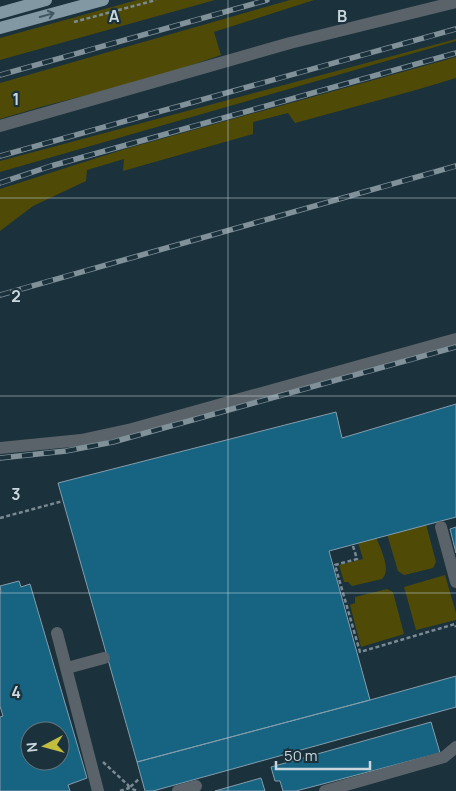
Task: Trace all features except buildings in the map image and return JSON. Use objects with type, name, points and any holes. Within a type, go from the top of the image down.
[{"type":"main road","points":[[6,8],[46,0]]},
{"type":"main road","points":[[0,28],[103,0]]},
{"type":"lane","points":[[0,126],[290,43],[456,2]]},
{"type":"lane","points":[[0,448],[81,440],[132,429],[456,339]]},
{"type":"lane","points":[[441,527],[456,582]]},
{"type":"lane","points":[[57,633],[98,791]]},
{"type":"lane","points":[[67,668],[104,658]]},
{"type":"lane","points":[[325,791],[444,757],[456,747]]},
{"type":"lane","points":[[178,791],[196,786]]},
{"type":"path","points":[[0,518],[63,501]]},
{"type":"path","points":[[353,546],[357,559],[335,565],[360,652],[455,624],[456,627]]},
{"type":"path","points":[[88,754],[94,754],[129,788],[138,791]]},
{"type":"path","points":[[120,791],[129,788],[139,779]]},
{"type":"shaded area","points":[[137,0],[215,0],[0,60],[0,38]]},
{"type":"shaded area","points":[[290,0],[314,0],[214,32],[221,55],[154,78],[0,119],[0,83]]},
{"type":"shaded area","points":[[456,39],[456,41],[0,172],[0,161]]},
{"type":"shaded area","points":[[456,57],[456,78],[295,123],[288,113],[253,122],[253,134],[123,171],[124,159],[87,170],[86,181],[33,206],[0,231],[0,189],[125,149]]},
{"type":"shaded area","points":[[426,524],[436,562],[433,568],[404,575],[398,571],[387,534]]},
{"type":"shaded area","points":[[376,537],[386,565],[385,575],[382,579],[352,586],[348,582],[344,582],[339,565],[363,559],[358,542]]},
{"type":"shaded area","points":[[445,575],[456,613],[456,620],[416,630],[404,587]]},
{"type":"shaded area","points":[[387,589],[393,592],[404,634],[361,647],[350,605],[355,603],[355,597]]},
{"type":"railway","points":[[0,75],[267,0]]},
{"type":"railway","points":[[0,156],[456,29]]},
{"type":"railway","points":[[0,183],[51,166],[456,53]]},
{"type":"railway","points":[[0,295],[456,166]]},
{"type":"railway","points":[[0,458],[66,451],[113,442],[456,347]]}]
